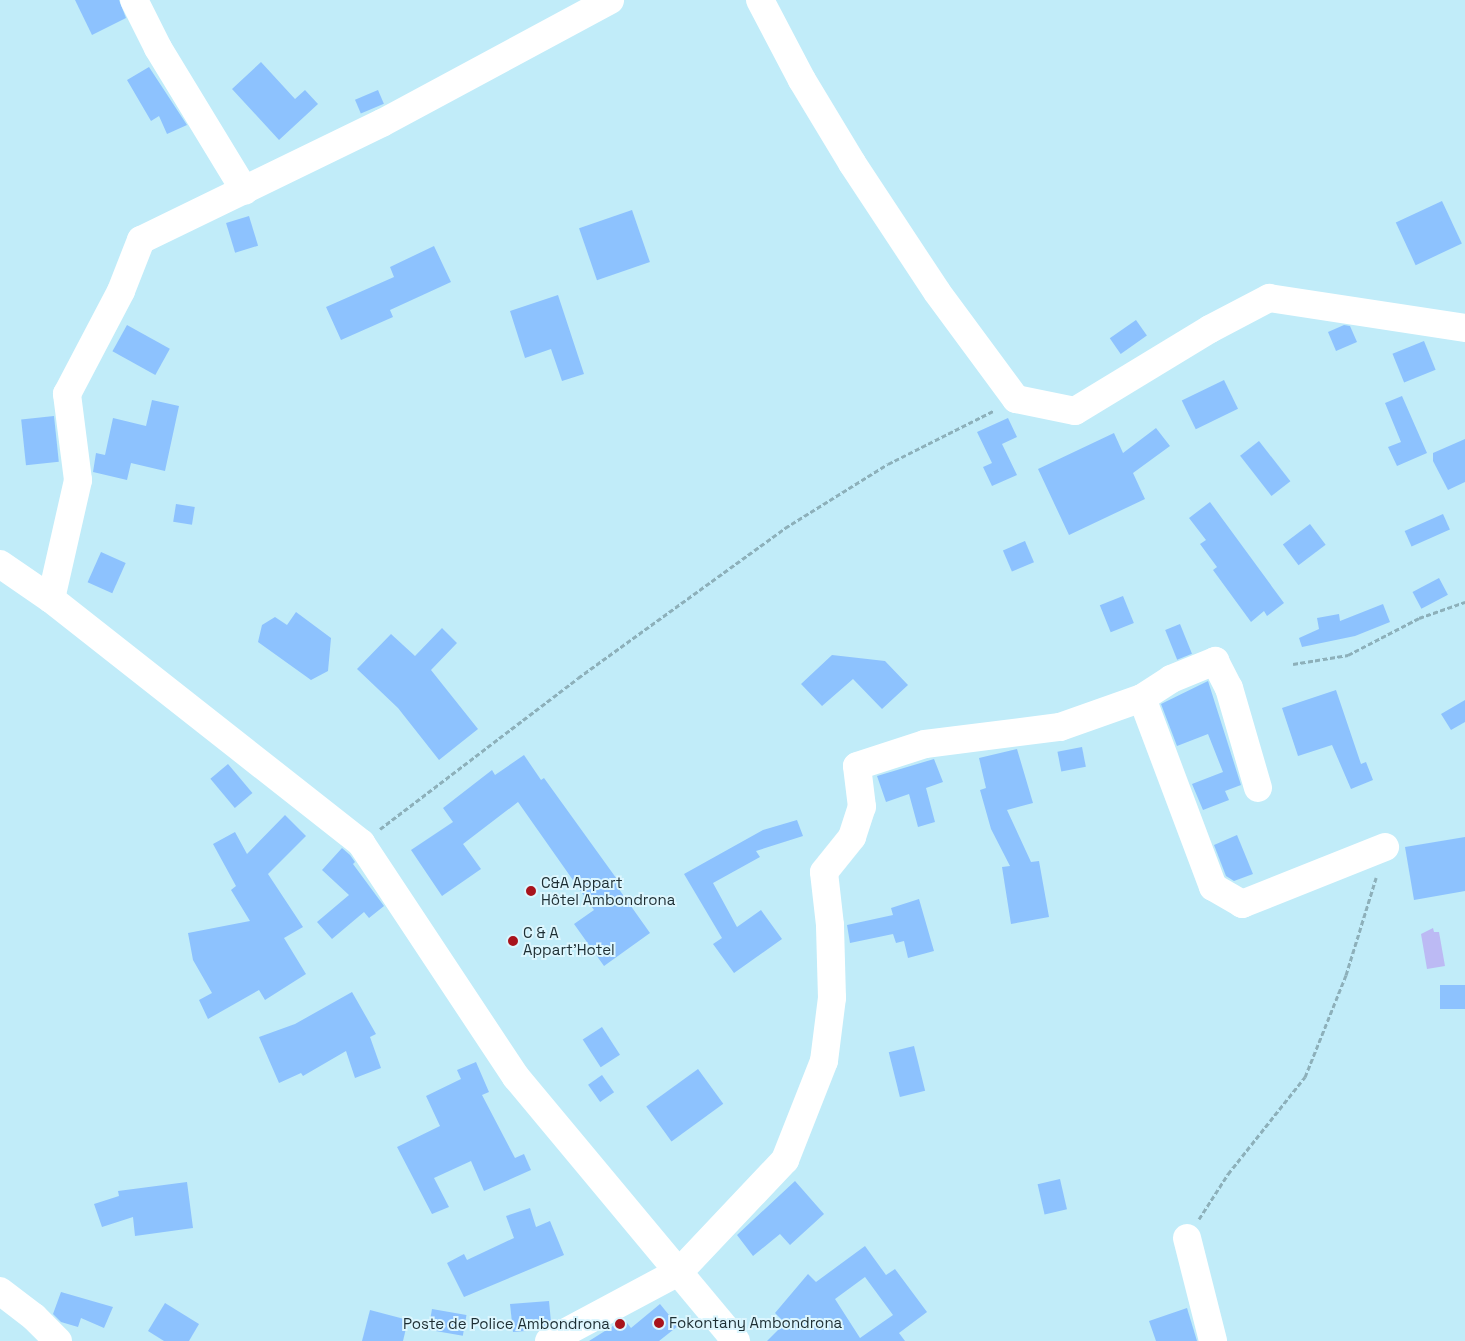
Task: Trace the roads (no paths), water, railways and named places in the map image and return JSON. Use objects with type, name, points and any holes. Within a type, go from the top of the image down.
[{"type":"street","points":[[134,0],[158,48],[245,191]]},
{"type":"street","points":[[51,599],[78,480],[67,394],[121,291],[141,240],[382,123],[610,0]]},
{"type":"street","points":[[760,0],[802,80],[852,163],[937,292],[1016,399],[1075,411],[1210,329],[1269,298],[1465,328]]},
{"type":"street","points":[[0,564],[51,599],[361,843],[516,1077],[680,1271],[729,1338]]},
{"type":"street","points":[[549,1341],[680,1271],[785,1160],[824,1062],[832,998],[830,925],[824,872],[852,837],[862,807],[857,766],[925,744],[1060,727],[1142,698],[1171,679],[1215,661],[1230,688],[1258,788]]},
{"type":"street","points":[[1142,698],[1213,886],[1235,900],[1242,904],[1385,848]]},
{"type":"street","points":[[1187,1238],[1213,1341]]},
{"type":"street","points":[[0,1291],[34,1316],[58,1341]]},
{"type":"water","points":[[1433,928],[1434,932],[1439,932],[1445,966],[1427,969],[1421,934]]},
{"type":"place","name":"C&A Appart Hôtel Ambondrona","points":[[531,891]]},
{"type":"place","name":"C & A Appart'Hotel","points":[[513,941]]},
{"type":"place","name":"Fokontany Ambondrona","points":[[659,1323]]},
{"type":"place","name":"Poste de Police Ambondrona","points":[[620,1324]]}]
